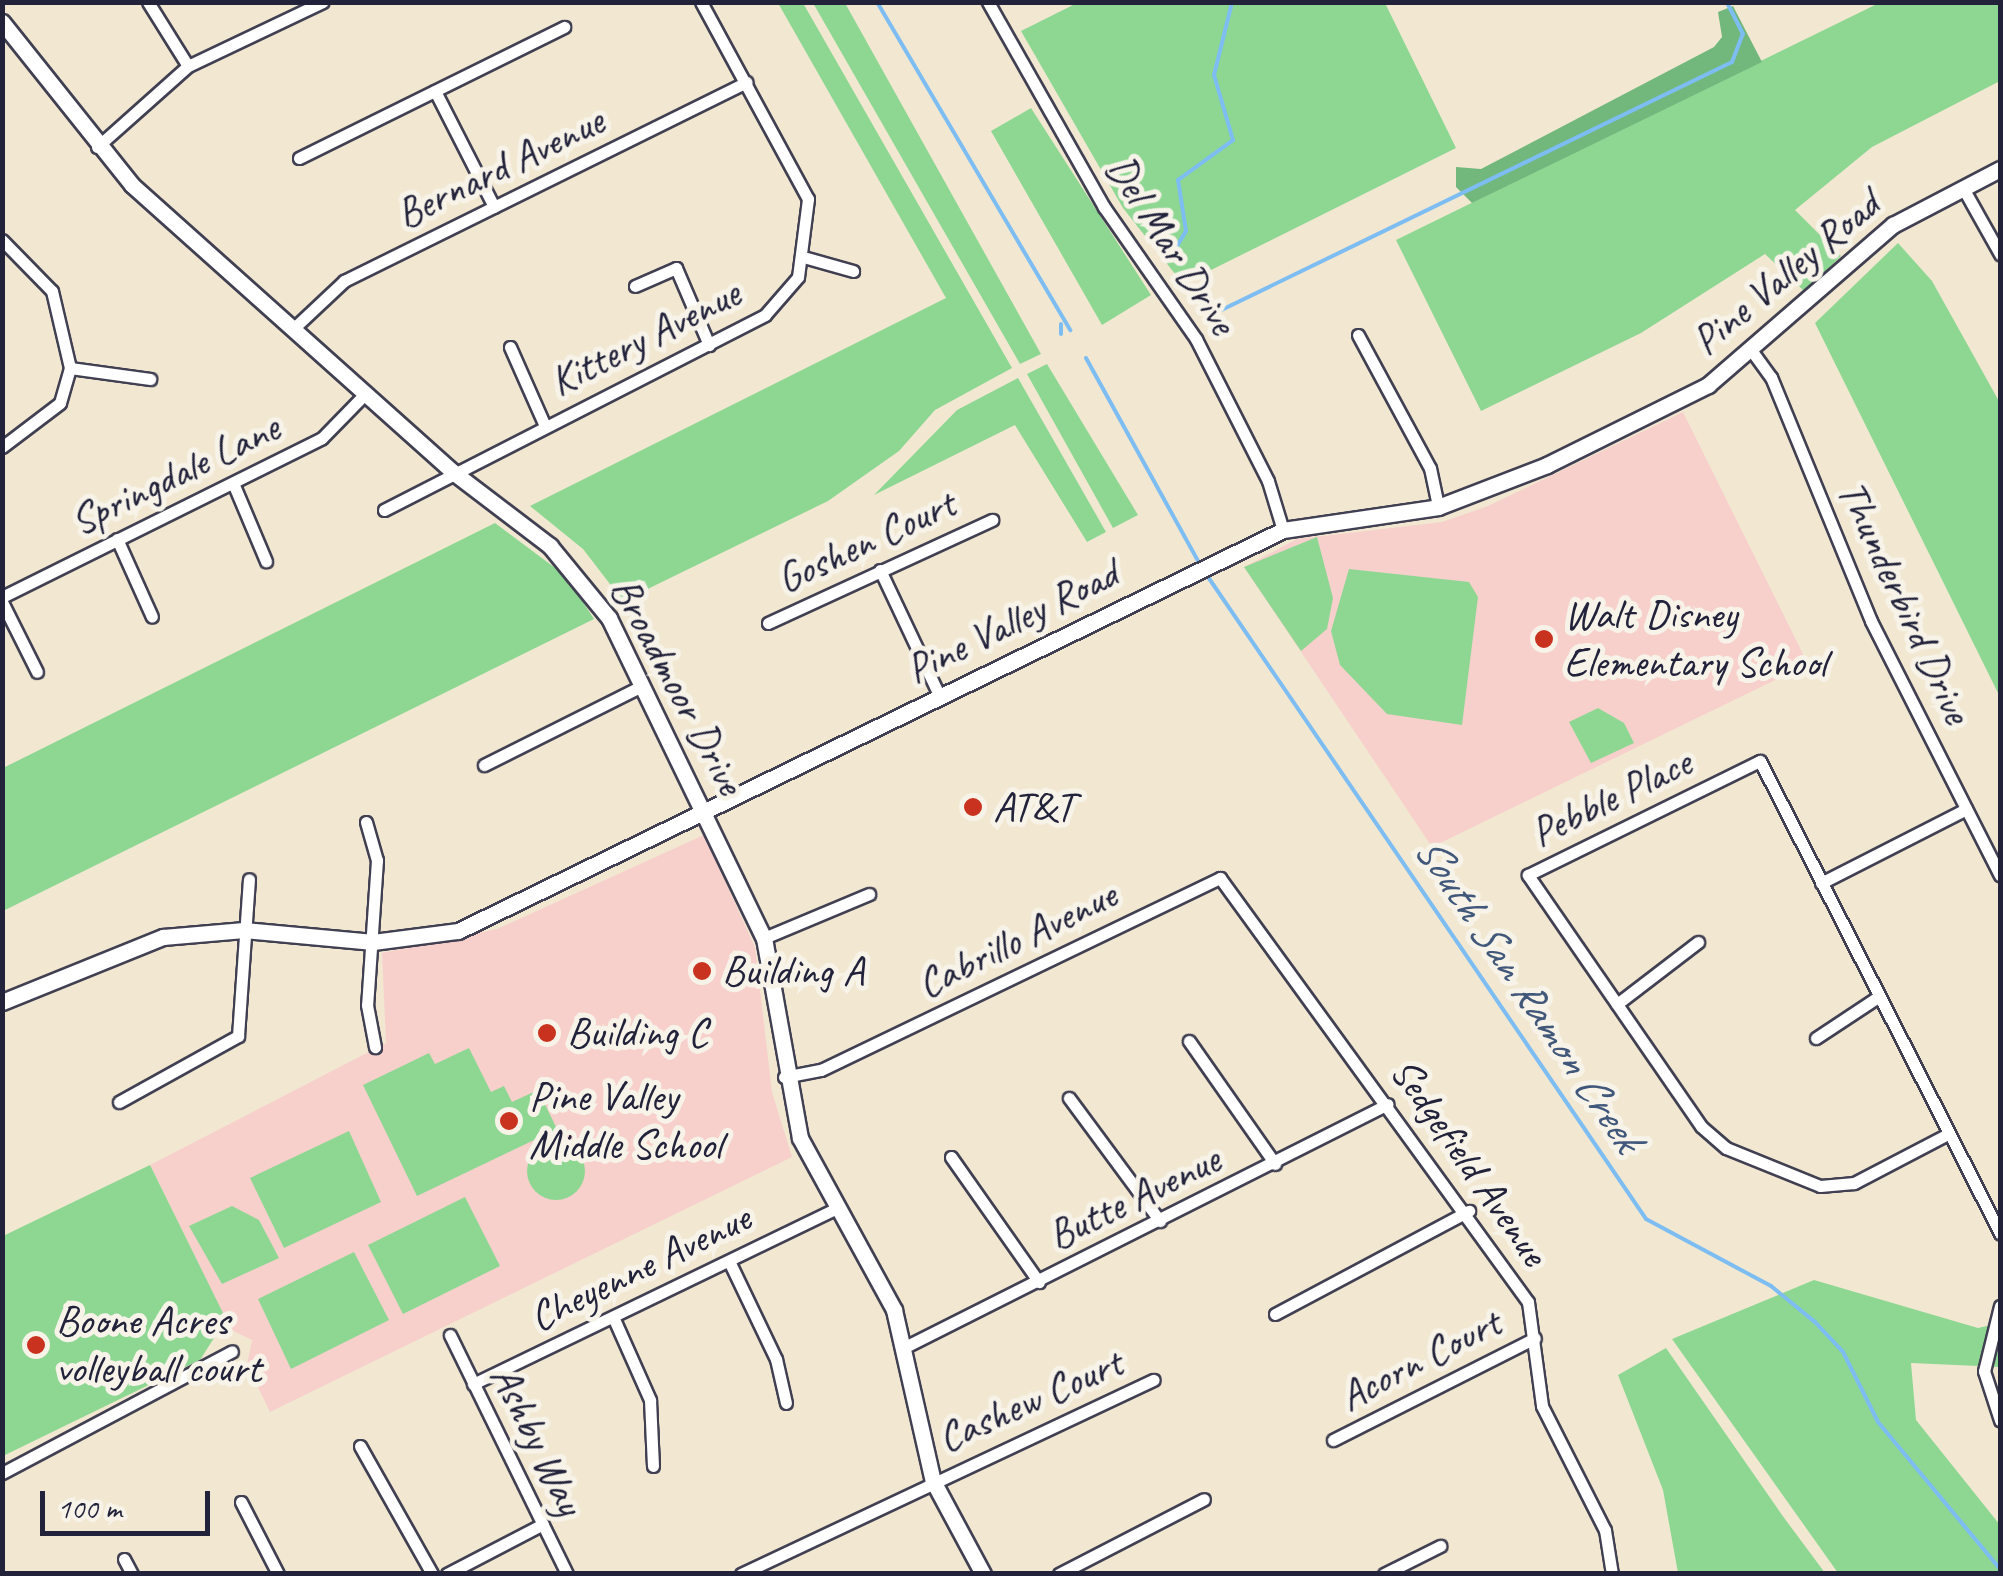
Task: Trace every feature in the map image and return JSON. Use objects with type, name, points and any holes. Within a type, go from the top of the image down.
[{"type":"street","points":[[148,2],[188,66]]},
{"type":"street","points":[[97,147],[188,66],[302,7],[322,2]]},
{"type":"street","points":[[701,2],[808,200],[807,258],[853,271]]},
{"type":"street","name":"Del Mar Drive","points":[[988,2],[1104,206],[1196,338],[1268,481],[1282,530]]},
{"type":"street","name":"Broadmoor Drive","points":[[2,22],[97,147],[364,394],[584,582],[642,686],[764,938],[784,1076],[800,1138],[835,1208],[880,1278],[907,1346],[932,1481],[983,1574]]},
{"type":"street","points":[[299,158],[564,27]]},
{"type":"street","name":"Bernard Avenue","points":[[294,328],[344,282],[746,82]]},
{"type":"street","points":[[435,92],[494,207]]},
{"type":"street","name":"Pine Valley Road","points":[[2,1002],[124,947],[244,930],[373,942],[458,931],[1282,530],[1438,507],[1548,465],[1754,354],[1893,224],[2000,169]]},
{"type":"street","points":[[1963,188],[2000,254]]},
{"type":"street","points":[[2,240],[52,291],[70,368],[60,403],[2,447]]},
{"type":"street","name":"Kittery Avenue","points":[[384,510],[765,315],[807,258]]},
{"type":"street","points":[[635,286],[676,268],[709,346]]},
{"type":"street","points":[[1358,335],[1430,468],[1438,507]]},
{"type":"street","points":[[510,347],[545,426]]},
{"type":"street","name":"Thunderbird Drive","points":[[1754,354],[2000,875]]},
{"type":"street","points":[[70,368],[150,379]]},
{"type":"street","name":"Springdale Lane","points":[[2,600],[322,438],[364,394]]},
{"type":"street","points":[[233,483],[266,561]]},
{"type":"street","name":"Goshen Court","points":[[768,623],[992,520]]},
{"type":"street","points":[[117,539],[152,618]]},
{"type":"street","points":[[880,570],[940,697]]},
{"type":"street","points":[[2,600],[36,672]]},
{"type":"street","points":[[484,765],[642,686]]},
{"type":"street","name":"Pebble Place","points":[[1946,1135],[1854,1183],[1790,1182],[1701,1126],[1528,875],[1760,761],[1946,1135],[2000,1233]]},
{"type":"street","points":[[1821,882],[1966,809]]},
{"type":"street","points":[[366,822],[376,860],[367,1005],[376,1047]]},
{"type":"street","name":"Cabrillo Avenue","points":[[784,1076],[821,1070],[1220,878]]},
{"type":"street","name":"Sedgefield Avenue","points":[[1220,878],[1469,1211],[1528,1302],[1536,1338],[1542,1406],[1605,1530],[1612,1574]]},
{"type":"street","points":[[119,1102],[232,1044],[249,879]]},
{"type":"street","points":[[764,938],[868,894]]},
{"type":"street","points":[[1617,1004],[1698,942]]},
{"type":"street","points":[[1816,1038],[1878,997]]},
{"type":"street","points":[[1189,1041],[1274,1164]]},
{"type":"street","points":[[1069,1098],[1160,1221]]},
{"type":"street","name":"Butte Avenue","points":[[907,1346],[1388,1104]]},
{"type":"street","points":[[951,1156],[1039,1282]]},
{"type":"street","name":"Cheyenne Avenue","points":[[472,1384],[614,1319],[835,1208]]},
{"type":"street","points":[[1276,1314],[1469,1211]]},
{"type":"street","points":[[729,1262],[776,1359],[786,1404]]},
{"type":"street","points":[[2000,1306],[1984,1371],[2000,1420]]},
{"type":"street","points":[[614,1319],[650,1400],[653,1466]]},
{"type":"street","name":"Ashby Way","points":[[450,1336],[567,1574]]},
{"type":"street","name":"Acorn Court","points":[[1333,1440],[1536,1338]]},
{"type":"street","points":[[2,1473],[232,1351]]},
{"type":"street","name":"Cashew Court","points":[[741,1574],[1154,1380]]},
{"type":"street","points":[[360,1446],[432,1574]]},
{"type":"street","points":[[1059,1574],[1204,1500]]},
{"type":"street","points":[[241,1502],[278,1574]]},
{"type":"street","points":[[447,1574],[543,1524]]},
{"type":"street","points":[[1384,1574],[1440,1546]]},
{"type":"street","points":[[124,1560],[132,1574]]},
{"type":"shaded area","name":"Walt Disney Elementary School","points":[[1683,412],[1808,664],[1432,847],[1244,567],[1297,539],[1442,522],[1488,506]]},
{"type":"shaded area","name":"Pine Valley Middle School","points":[[704,835],[755,947],[772,1092],[792,1157],[270,1412],[247,1365],[252,1340],[231,1330],[150,1165],[386,1043],[382,953],[497,929]]},
{"type":"green space","points":[[778,3],[803,3],[1012,368],[935,410],[899,451],[828,501],[623,601],[583,549],[530,506],[946,298]]},
{"type":"green space","points":[[813,3],[845,3],[1041,354],[1020,364]]},
{"type":"green space","points":[[1077,3],[1385,3],[1456,148],[1183,284],[1123,208],[1021,31]]},
{"type":"green space","points":[[1879,3],[2000,3],[2000,81],[1872,147],[1795,210],[1841,256],[1805,292],[1765,254],[1641,333],[1481,411],[1396,240]]},
{"type":"green space","points":[[1733,6],[1762,62],[1472,203],[1456,187],[1456,167],[1481,169],[1714,47],[1722,37],[1718,12]]},
{"type":"green space","points":[[1031,108],[1151,295],[1102,325],[991,131]]},
{"type":"green space","points":[[1898,243],[1932,281],[2000,403],[2000,697],[1815,323]]},
{"type":"green space","points":[[1047,364],[1138,515],[1113,528],[1027,374]]},
{"type":"green space","points":[[1018,378],[1106,532],[1087,542],[1015,425],[874,495],[957,410]]},
{"type":"green space","points":[[495,523],[566,576],[594,619],[3,911],[3,768]]},
{"type":"green space","points":[[1317,537],[1333,598],[1327,629],[1301,651],[1244,567]]},
{"type":"green space","points":[[1349,569],[1469,582],[1478,597],[1462,725],[1387,714],[1340,665],[1331,631]]},
{"type":"green space","points":[[1598,708],[1624,723],[1634,743],[1591,763],[1569,722]]},
{"type":"green space","points":[[469,1048],[491,1092],[504,1086],[512,1102],[538,1090],[557,1129],[417,1196],[363,1085],[429,1053],[435,1064]]},
{"type":"green space","points":[[349,1131],[381,1202],[284,1248],[250,1178]]},
{"type":"green space","points":[[556,1142],[576,1151],[585,1171],[576,1191],[556,1200],[536,1191],[527,1171],[536,1151]]},
{"type":"green space","points":[[150,1165],[226,1319],[200,1360],[3,1456],[3,1236]]},
{"type":"green space","points":[[465,1197],[500,1266],[403,1314],[368,1245]]},
{"type":"green space","points":[[232,1206],[259,1220],[279,1258],[222,1284],[189,1226]]},
{"type":"green space","points":[[354,1252],[389,1320],[291,1369],[258,1299]]},
{"type":"green space","points":[[1814,1280],[1978,1328],[2000,1323],[2000,1367],[1911,1363],[1916,1420],[2000,1525],[2000,1573],[1838,1573],[1672,1339]]},
{"type":"green space","points":[[1666,1348],[1825,1573],[1678,1573],[1663,1490],[1618,1375]]},
{"type":"waterway","name":"South San Ramon Creek","points":[[877,2],[1070,330]]},
{"type":"waterway","points":[[1171,256],[1186,231],[1178,180],[1233,140],[1214,75],[1232,2]]},
{"type":"waterway","points":[[1209,316],[1732,62],[1743,34],[1727,2]]},
{"type":"waterway","name":"South San Ramon Creek","points":[[1061,324],[1061,334]]},
{"type":"waterway","name":"South San Ramon Creek","points":[[1086,358],[1199,563]]},
{"type":"waterway","name":"South San Ramon Creek","points":[[1204,571],[1646,1219],[1771,1286],[1815,1322],[1843,1352],[1878,1422],[2000,1569]]},
{"type":"place","name":"Walt Disney Elementary School","points":[[1544,639]]},
{"type":"place","name":"AT&T","points":[[973,807]]},
{"type":"place","name":"Building A","points":[[702,971]]},
{"type":"place","name":"Building C","points":[[547,1033]]},
{"type":"place","name":"Pine Valley Middle School","points":[[509,1121]]},
{"type":"place","name":"Boone Acres volleyball court","points":[[36,1345]]}]
